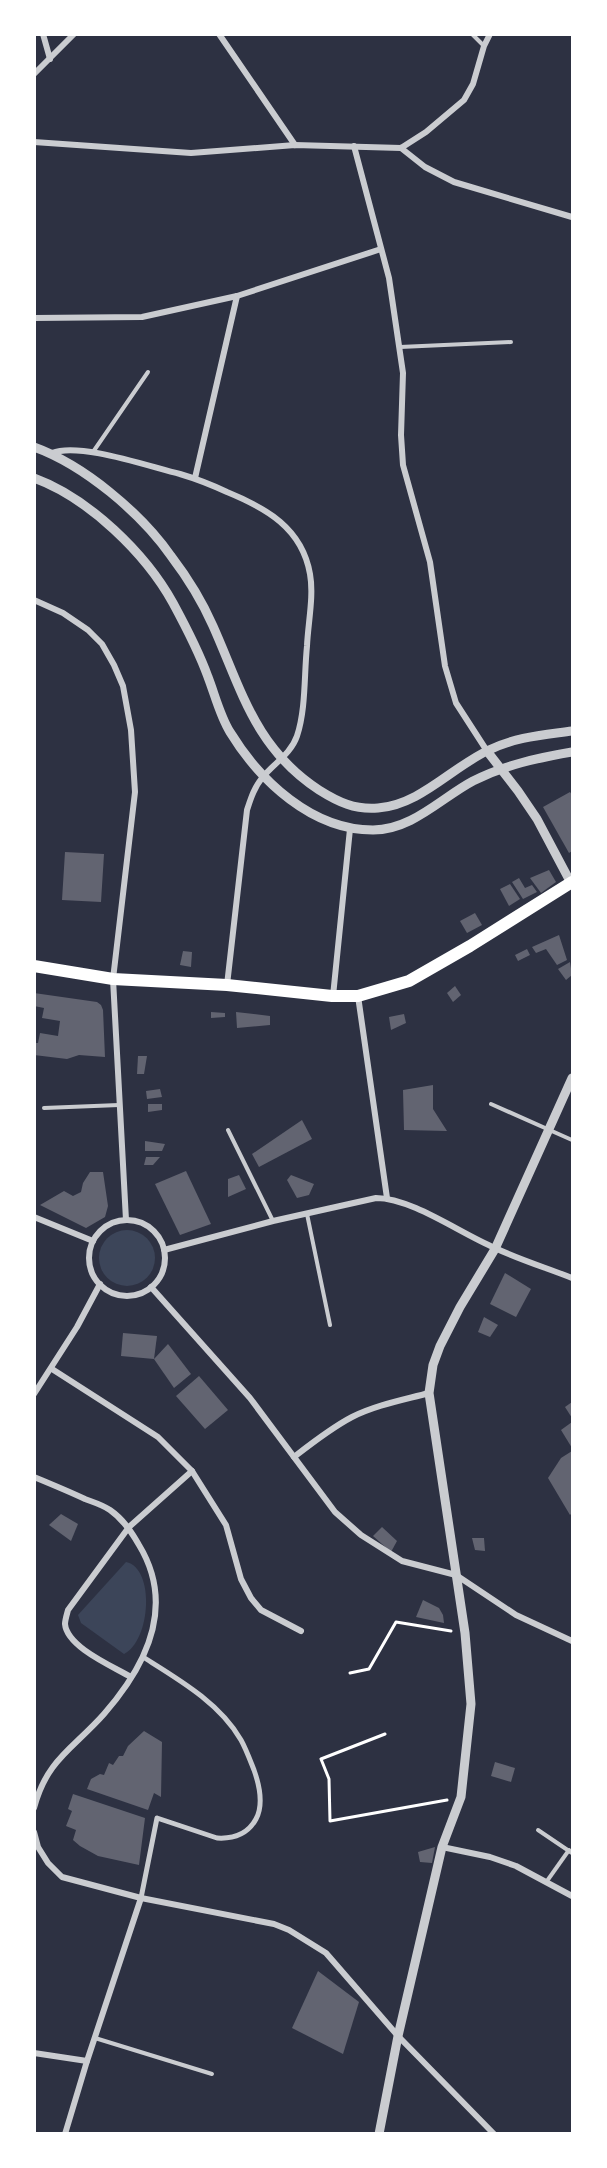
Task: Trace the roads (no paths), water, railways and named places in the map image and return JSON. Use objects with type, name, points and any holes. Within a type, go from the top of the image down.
[{"type":"main road","points":[[34,966],[113,979],[227,985],[332,996],[358,996],[409,981],[572,883]]},
{"type":"street","points":[[43,34],[50,59]]},
{"type":"street","points":[[34,74],[74,34]]},
{"type":"street","points":[[219,34],[295,145]]},
{"type":"street","points":[[401,148],[434,126],[464,100],[473,84],[484,46],[490,34]]},
{"type":"street","points":[[34,142],[191,153],[295,145],[401,148],[425,167],[454,182],[573,217]]},
{"type":"street","points":[[354,146],[389,278],[403,373],[400,435],[403,465],[430,562],[444,666],[456,703],[487,751],[537,819],[572,883]]},
{"type":"street","points":[[34,318],[142,317],[237,296],[381,249]]},
{"type":"street","points":[[195,478],[237,296]]},
{"type":"street","points":[[34,447],[52,453],[112,495],[141,520],[171,555],[212,624],[244,701],[261,733],[281,759],[311,785],[337,801],[347,806],[377,808],[394,806],[502,744],[573,730]]},
{"type":"street","points":[[52,453],[62,449],[93,452],[195,478],[265,509],[280,520],[294,535],[306,558],[311,585],[302,711],[297,737],[290,750],[263,777],[253,792],[247,810],[227,985]]},
{"type":"street","points":[[34,478],[79,502],[112,528],[150,568],[173,603],[204,665],[229,730],[263,777],[294,801],[327,822],[350,829],[375,830],[398,825],[424,814],[471,783],[500,768],[573,752]]},
{"type":"street","points":[[34,600],[63,614],[88,630],[102,644],[123,687],[131,730],[135,792],[113,979],[126,1220]]},
{"type":"street","points":[[332,996],[350,829]]},
{"type":"street","points":[[358,996],[387,1198]]},
{"type":"street","points":[[379,2133],[398,2037],[442,1846],[460,1797],[471,1704],[465,1633],[434,1440],[429,1393],[433,1365],[460,1307],[495,1249],[573,1078]]},
{"type":"street","points":[[164,1250],[273,1221],[376,1198],[387,1198],[406,1204],[495,1249],[573,1278]]},
{"type":"street","points":[[34,1217],[93,1240]]},
{"type":"street","points":[[126,1220],[146,1225],[161,1240],[164,1250],[162,1270],[150,1287],[141,1293],[119,1295],[108,1291],[100,1284],[90,1268],[89,1259],[93,1240],[107,1226],[126,1220]]},
{"type":"street","points":[[34,1394],[52,1369],[100,1284]]},
{"type":"street","points":[[150,1287],[249,1398],[336,1512],[361,1535],[402,1561],[456,1575],[516,1615],[573,1641]]},
{"type":"street","points":[[52,1369],[158,1437],[192,1471],[226,1525],[241,1579],[251,1598],[261,1610],[301,1631]]},
{"type":"street","points":[[294,1457],[353,1416],[429,1393]]},
{"type":"street","points":[[131,1677],[79,1646],[68,1635],[65,1623],[68,1610],[129,1527],[192,1471]]},
{"type":"street","points":[[34,1477],[109,1509],[129,1527],[148,1559],[157,1604],[155,1625],[143,1657],[131,1677],[103,1715],[53,1765],[39,1788],[34,1808]]},
{"type":"street","points":[[65,2133],[141,1898],[157,1818],[226,1839],[239,1836],[251,1827],[256,1819],[260,1803],[258,1781],[241,1740],[228,1722],[182,1682],[143,1657]]},
{"type":"street","points":[[34,1832],[38,1847],[48,1863],[62,1877],[141,1898],[228,1913],[274,1924],[289,1930],[326,1953],[398,2037],[494,2133]]},
{"type":"street","points":[[442,1846],[490,1857],[516,1866],[573,1896]]},
{"type":"street","points":[[34,2053],[87,2061]]},
{"type":"lane","points":[[472,34],[484,46]]},
{"type":"lane","points":[[400,347],[512,342]]},
{"type":"lane","points":[[93,452],[148,372]]},
{"type":"lane","points":[[491,1104],[573,1140]]},
{"type":"lane","points":[[44,1108],[119,1105]]},
{"type":"lane","points":[[228,1130],[273,1221]]},
{"type":"lane","points":[[307,1214],[330,1325]]},
{"type":"lane","points":[[538,1830],[571,1851],[547,1881]]},
{"type":"lane","points":[[95,2037],[212,2074]]}]
